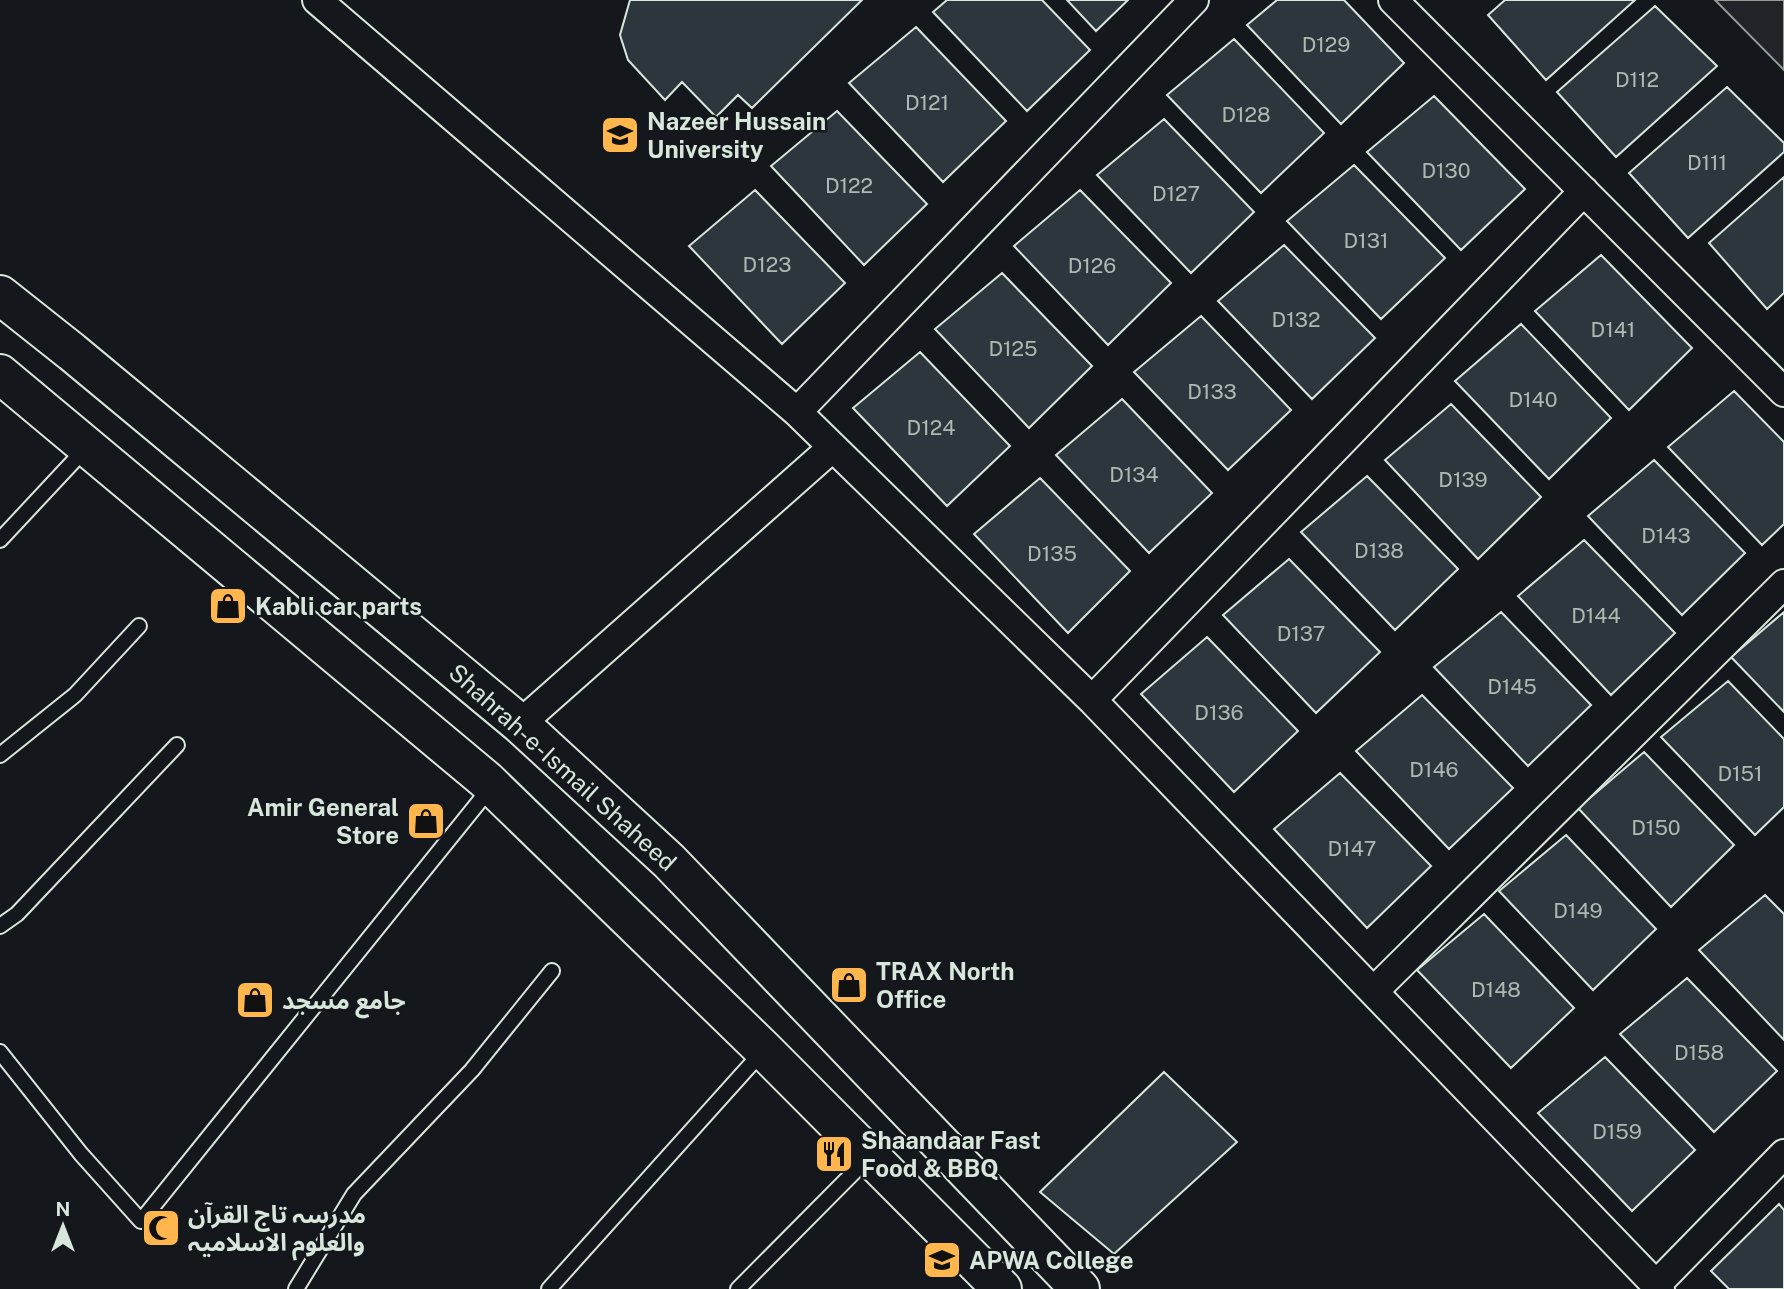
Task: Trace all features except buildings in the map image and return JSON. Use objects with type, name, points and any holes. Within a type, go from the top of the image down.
[{"type":"main road","name":"Shahrah-e-Ismail Shaheed","points":[[0,295],[520,724],[669,861],[1080,1289]]},
{"type":"main road","points":[[2,378],[89,446],[492,786],[764,1050],[1002,1289]]},
{"type":"street","points":[[317,0],[797,412],[1092,700],[1375,990],[1658,1287],[1784,1154]]},
{"type":"street","points":[[797,412],[1194,0]]},
{"type":"street","points":[[1393,0],[1784,392]]},
{"type":"street","points":[[1092,700],[1584,191]]},
{"type":"street","points":[[520,724],[833,447]]},
{"type":"street","points":[[1375,990],[1784,584]]},
{"type":"lane","points":[[0,540],[89,446]]},
{"type":"lane","points":[[0,755],[75,695],[138,626]]},
{"type":"lane","points":[[0,926],[16,914],[177,745]]},
{"type":"lane","points":[[0,1052],[81,1154],[141,1221],[492,786]]},
{"type":"lane","points":[[296,1289],[354,1194],[472,1070],[552,971]]},
{"type":"lane","points":[[549,1289],[764,1050]]},
{"type":"lane","points":[[738,1289],[869,1157]]},
{"type":"shaded area","points":[[1715,0],[1784,0],[1784,70]]},
{"type":"place","name":"Nazeer Hussain University","points":[[620,135]]},
{"type":"place","name":"Kabli car parts","points":[[228,606]]},
{"type":"place","name":"Amir General Store","points":[[426,821]]},
{"type":"place","name":"TRAX North Office","points":[[849,985]]},
{"type":"place","name":"جامع مسجد","points":[[255,1000]]},
{"type":"place","name":"Shaandaar Fast Food & BBQ","points":[[834,1154]]},
{"type":"place","name":"مدرسہ تاج القرآن والعلوم الاسلامیہ","points":[[161,1228]]},
{"type":"place","name":"APWA College","points":[[942,1260]]}]
